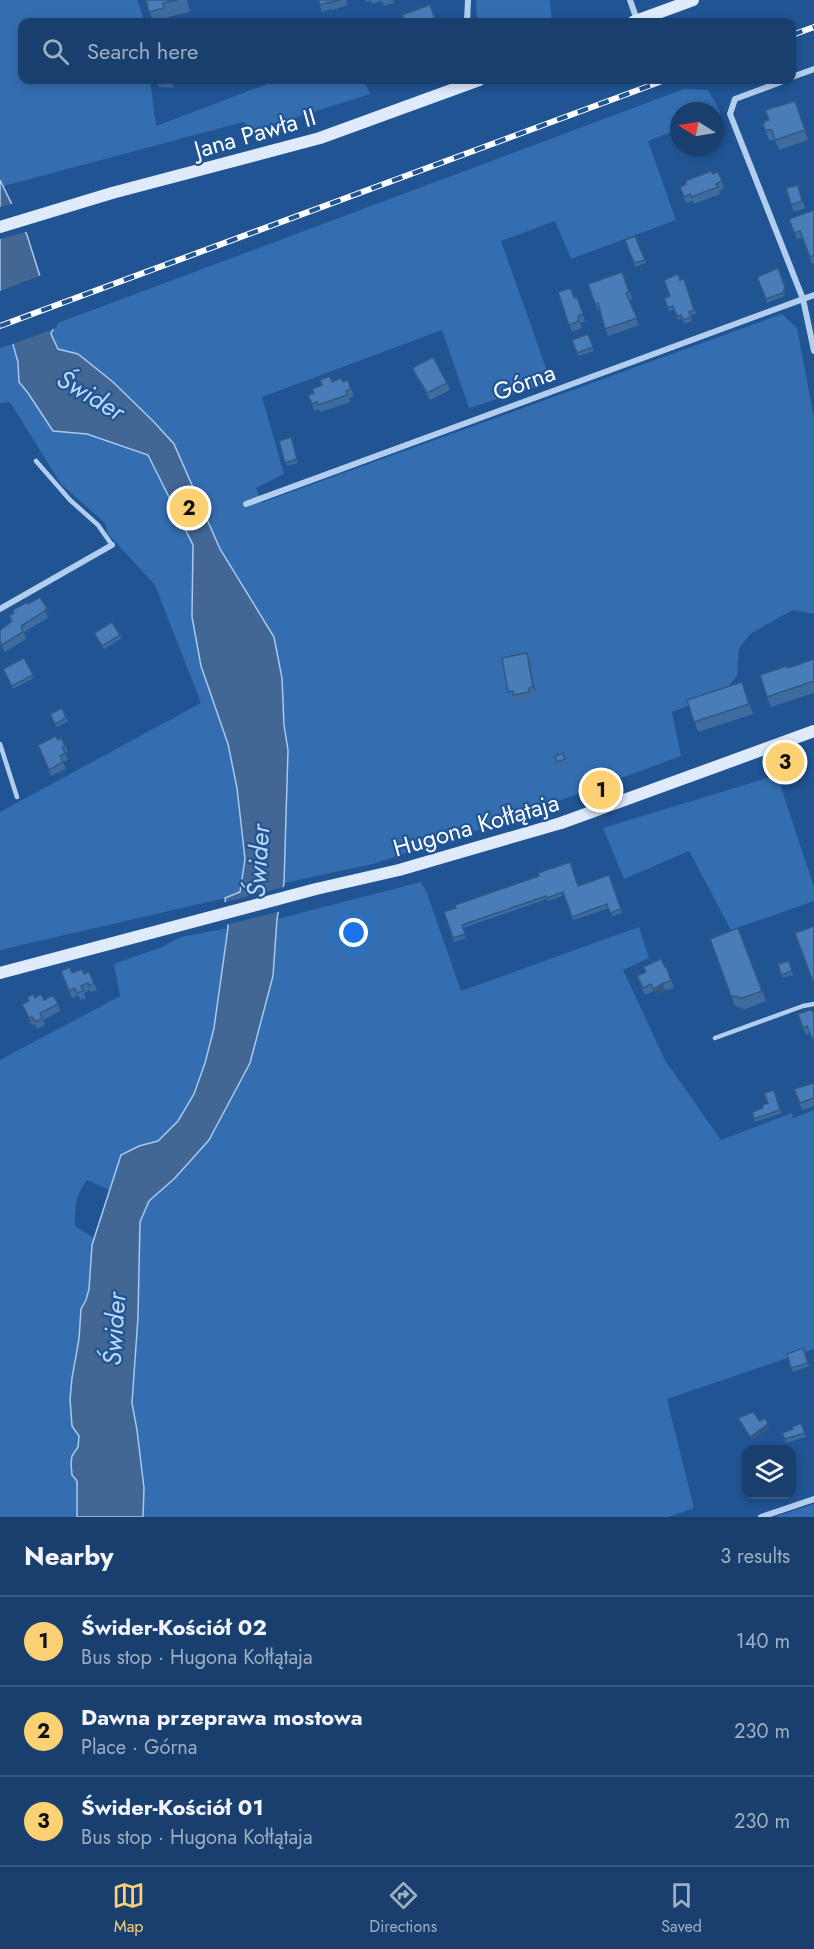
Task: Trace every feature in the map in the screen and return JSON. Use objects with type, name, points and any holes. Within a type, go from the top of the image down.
[{"type":"main road","points":[[646,18],[693,0]]},
{"type":"main road","name":"Jana Pawła II","points":[[0,227],[112,193],[320,138],[468,84]]},
{"type":"main road","name":"Hugona Kołłątaja","points":[[0,973],[316,889],[399,870],[561,823],[814,731]]},
{"type":"street","points":[[467,18],[468,0]]},
{"type":"street","points":[[630,0],[634,18]]},
{"type":"street","points":[[796,76],[814,69]]},
{"type":"street","points":[[775,84],[735,99],[730,114],[803,299],[814,351]]},
{"type":"street","name":"Górna","points":[[246,504],[814,295]]},
{"type":"street","points":[[0,609],[112,545]]},
{"type":"street","points":[[761,1517],[814,1499]]},
{"type":"lane","points":[[36,461],[70,500],[98,525],[112,545]]},
{"type":"lane","points":[[0,744],[17,797]]},
{"type":"lane","points":[[715,1038],[814,1004]]},
{"type":"shaded area","points":[[0,0],[137,0],[143,18],[18,18],[18,84],[151,84],[156,126],[267,84],[366,84],[370,94],[256,130],[243,122],[4,186],[0,180]]},
{"type":"shaded area","points":[[476,0],[550,0],[552,18],[477,18]]},
{"type":"shaded area","points":[[684,89],[708,90],[715,102],[670,102],[670,132],[648,141],[676,220],[571,259],[555,221],[501,241],[551,382],[469,408],[442,330],[262,397],[284,474],[256,488],[261,503],[782,314],[797,328],[814,418],[814,614],[793,610],[750,634],[739,649],[737,676],[723,693],[672,712],[681,756],[496,824],[373,864],[284,883],[288,750],[274,637],[220,549],[153,421],[113,382],[78,354],[58,349],[50,334],[55,324]]},
{"type":"shaded area","points":[[12,344],[18,362],[19,382],[53,430],[87,434],[148,455],[193,545],[192,617],[201,666],[228,744],[237,788],[245,859],[240,892],[225,898],[0,950],[0,812],[201,703],[155,585],[108,534],[105,523],[61,484],[10,402],[0,403],[0,348]]},
{"type":"shaded area","points":[[777,775],[814,887],[814,901],[731,930],[689,851],[624,879],[603,828]]},
{"type":"shaded area","points":[[421,882],[427,893],[461,991],[639,927],[649,958],[623,970],[665,1060],[721,1140],[792,1113],[793,1118],[814,1110],[814,1349],[667,1399],[694,1508],[668,1517],[143,1517],[144,1488],[132,1403],[138,1317],[140,1222],[148,1201],[175,1178],[229,1099],[250,1063],[273,976],[277,919]]},
{"type":"shaded area","points":[[228,928],[210,1043],[202,1073],[191,1100],[177,1123],[160,1140],[144,1144],[121,1155],[111,1191],[87,1180],[76,1202],[75,1226],[94,1238],[89,1289],[81,1309],[70,1399],[74,1430],[79,1436],[78,1447],[72,1456],[72,1475],[77,1481],[77,1517],[0,1517],[0,1060],[120,996],[114,964],[162,947],[181,937]]},
{"type":"shaded area","points":[[814,1504],[814,1517],[774,1517]]},
{"type":"water","name":"Świder","points":[[0,180],[27,235],[55,324],[51,334],[58,349],[78,354],[113,382],[174,444],[220,549],[274,637],[282,678],[284,725],[288,750],[284,883],[277,919],[273,976],[250,1063],[209,1140],[175,1178],[149,1201],[140,1222],[138,1317],[132,1403],[144,1488],[143,1517],[77,1517],[77,1481],[72,1475],[71,1463],[72,1456],[78,1447],[79,1436],[72,1426],[70,1399],[81,1309],[89,1289],[92,1245],[121,1155],[139,1146],[158,1141],[178,1121],[194,1094],[214,1028],[228,928],[225,898],[240,892],[245,859],[237,788],[228,744],[201,666],[192,617],[193,545],[148,455],[87,434],[53,431],[19,382],[18,362],[0,299]]},
{"type":"pier","points":[[15,203],[29,231],[0,239],[0,207]]},
{"type":"pier","points":[[42,275],[58,323],[56,328],[10,345],[8,331],[2,329],[0,322],[0,291]]},
{"type":"pier","points":[[287,886],[282,911],[225,925],[222,903]]},
{"type":"building","points":[[146,0],[177,0],[163,3],[164,8],[149,12]]},
{"type":"building","points":[[318,0],[341,0],[320,5]]},
{"type":"building","points":[[430,5],[435,18],[403,18],[402,15]]},
{"type":"building","points":[[795,101],[805,130],[775,140],[772,130],[765,130],[763,124],[769,120],[765,110]]},
{"type":"building","points":[[711,171],[713,174],[718,172],[722,181],[716,184],[718,187],[691,197],[690,194],[684,197],[680,187],[686,184],[685,181]]},
{"type":"building","points":[[798,185],[802,201],[791,205],[786,188]]},
{"type":"building","points":[[814,210],[814,255],[810,257],[800,231],[794,233],[789,219]]},
{"type":"building","points":[[635,236],[645,260],[634,263],[625,240]]},
{"type":"building","points":[[778,268],[785,287],[783,293],[766,299],[757,277]]},
{"type":"building","points":[[622,272],[629,292],[626,293],[637,318],[605,329],[598,303],[595,304],[588,284]]},
{"type":"building","points":[[678,274],[680,280],[684,279],[694,310],[689,312],[691,317],[683,320],[681,315],[677,316],[673,306],[668,308],[664,298],[670,296],[664,280]]},
{"type":"building","points":[[571,288],[583,314],[578,316],[579,321],[569,325],[558,292]]},
{"type":"building","points":[[588,334],[593,347],[577,353],[572,340]]},
{"type":"building","points":[[433,357],[447,383],[427,393],[412,368]]},
{"type":"building","points":[[330,376],[332,382],[341,378],[343,382],[348,380],[351,389],[346,391],[347,395],[318,405],[317,402],[312,404],[308,395],[314,393],[312,389],[322,385],[320,380]]},
{"type":"building","points":[[291,437],[297,459],[285,463],[279,441]]},
{"type":"building","points":[[40,597],[47,608],[45,611],[21,626],[23,632],[2,645],[0,630],[12,621],[9,616],[14,613],[13,610]]},
{"type":"building","points":[[112,622],[120,635],[102,646],[94,633]]},
{"type":"building","points":[[527,653],[533,687],[529,688],[529,692],[513,695],[513,691],[508,692],[502,658]]},
{"type":"building","points":[[24,658],[33,675],[12,686],[3,669]]},
{"type":"building","points":[[814,659],[814,681],[767,697],[760,675]]},
{"type":"building","points":[[742,682],[749,704],[694,722],[687,700]]},
{"type":"building","points":[[62,708],[66,718],[55,724],[50,714]]},
{"type":"building","points":[[56,736],[58,740],[61,738],[65,745],[62,747],[65,753],[60,756],[63,762],[49,770],[38,745]]},
{"type":"building","points":[[563,753],[565,759],[557,762],[555,756]]},
{"type":"building","points":[[570,862],[578,886],[609,875],[621,909],[610,913],[607,904],[572,917],[563,892],[462,925],[465,934],[453,938],[444,912],[456,908],[455,905],[539,876],[538,873]]},
{"type":"building","points":[[814,926],[814,982],[813,982],[795,933]]},
{"type":"building","points":[[738,928],[762,991],[740,999],[731,996],[710,939]]},
{"type":"building","points":[[661,959],[671,981],[654,989],[651,984],[643,988],[637,976],[646,972],[643,967]]},
{"type":"building","points":[[789,961],[792,971],[781,975],[778,964]]},
{"type":"building","points":[[70,967],[72,973],[82,969],[84,974],[89,972],[94,983],[81,986],[83,991],[77,993],[75,988],[69,991],[61,971]]},
{"type":"building","points":[[33,994],[35,998],[41,994],[44,1000],[53,995],[58,1004],[40,1013],[42,1018],[35,1022],[32,1017],[29,1018],[22,1004],[29,1001],[27,998]]},
{"type":"building","points":[[812,1009],[814,1044],[807,1026],[803,1028],[798,1014]]},
{"type":"building","points":[[814,1083],[814,1098],[800,1103],[794,1089]]},
{"type":"building","points":[[774,1090],[780,1110],[754,1119],[752,1112],[763,1108],[762,1105],[768,1103],[764,1093]]},
{"type":"building","points":[[803,1348],[808,1363],[791,1368],[787,1354]]},
{"type":"building","points":[[753,1412],[760,1421],[765,1418],[768,1424],[750,1437],[738,1418]]},
{"type":"building","points":[[801,1423],[805,1433],[785,1439],[782,1433]]},
{"type":"railway","points":[[796,34],[814,27]]},
{"type":"railway","points":[[0,326],[654,84]]},
{"type":"place","name":"Dawna przeprawa mostowa","points":[[189,508]]},
{"type":"place","name":"Świder-Kościół 01","points":[[785,762]]},
{"type":"place","name":"Świder-Kościół 02","points":[[601,790]]}]
